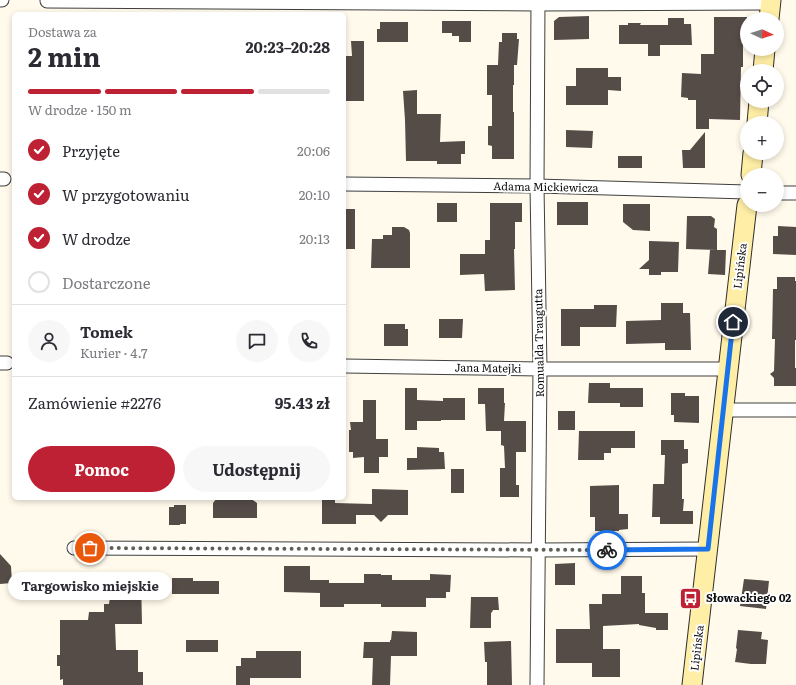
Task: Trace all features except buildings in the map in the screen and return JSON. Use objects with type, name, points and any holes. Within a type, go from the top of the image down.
[{"type":"street","points":[[47,1],[538,2],[770,7]]},
{"type":"street","name":"Romualda Traugutta","points":[[536,685],[539,550],[540,369],[537,186],[538,2]]},
{"type":"street","name":"Adama Mickiewicza","points":[[346,184],[537,186],[740,192]]},
{"type":"street","points":[[784,193],[796,193]]},
{"type":"street","name":"Lipińska","points":[[692,685],[746,212]]},
{"type":"street","name":"Jana Matejki","points":[[346,366],[540,369],[728,369]]},
{"type":"street","points":[[724,410],[796,410]]},
{"type":"street","points":[[74,548],[539,550],[708,549]]},
{"type":"way so far","points":[[90,548],[607,550]]},
{"type":"place","name":"Targowisko miejskie","points":[[90,548]]},
{"type":"place","name":"Słowackiego 02","points":[[690,598]]},
{"type":"route","points":[[607,550],[708,549],[733,322]]}]
